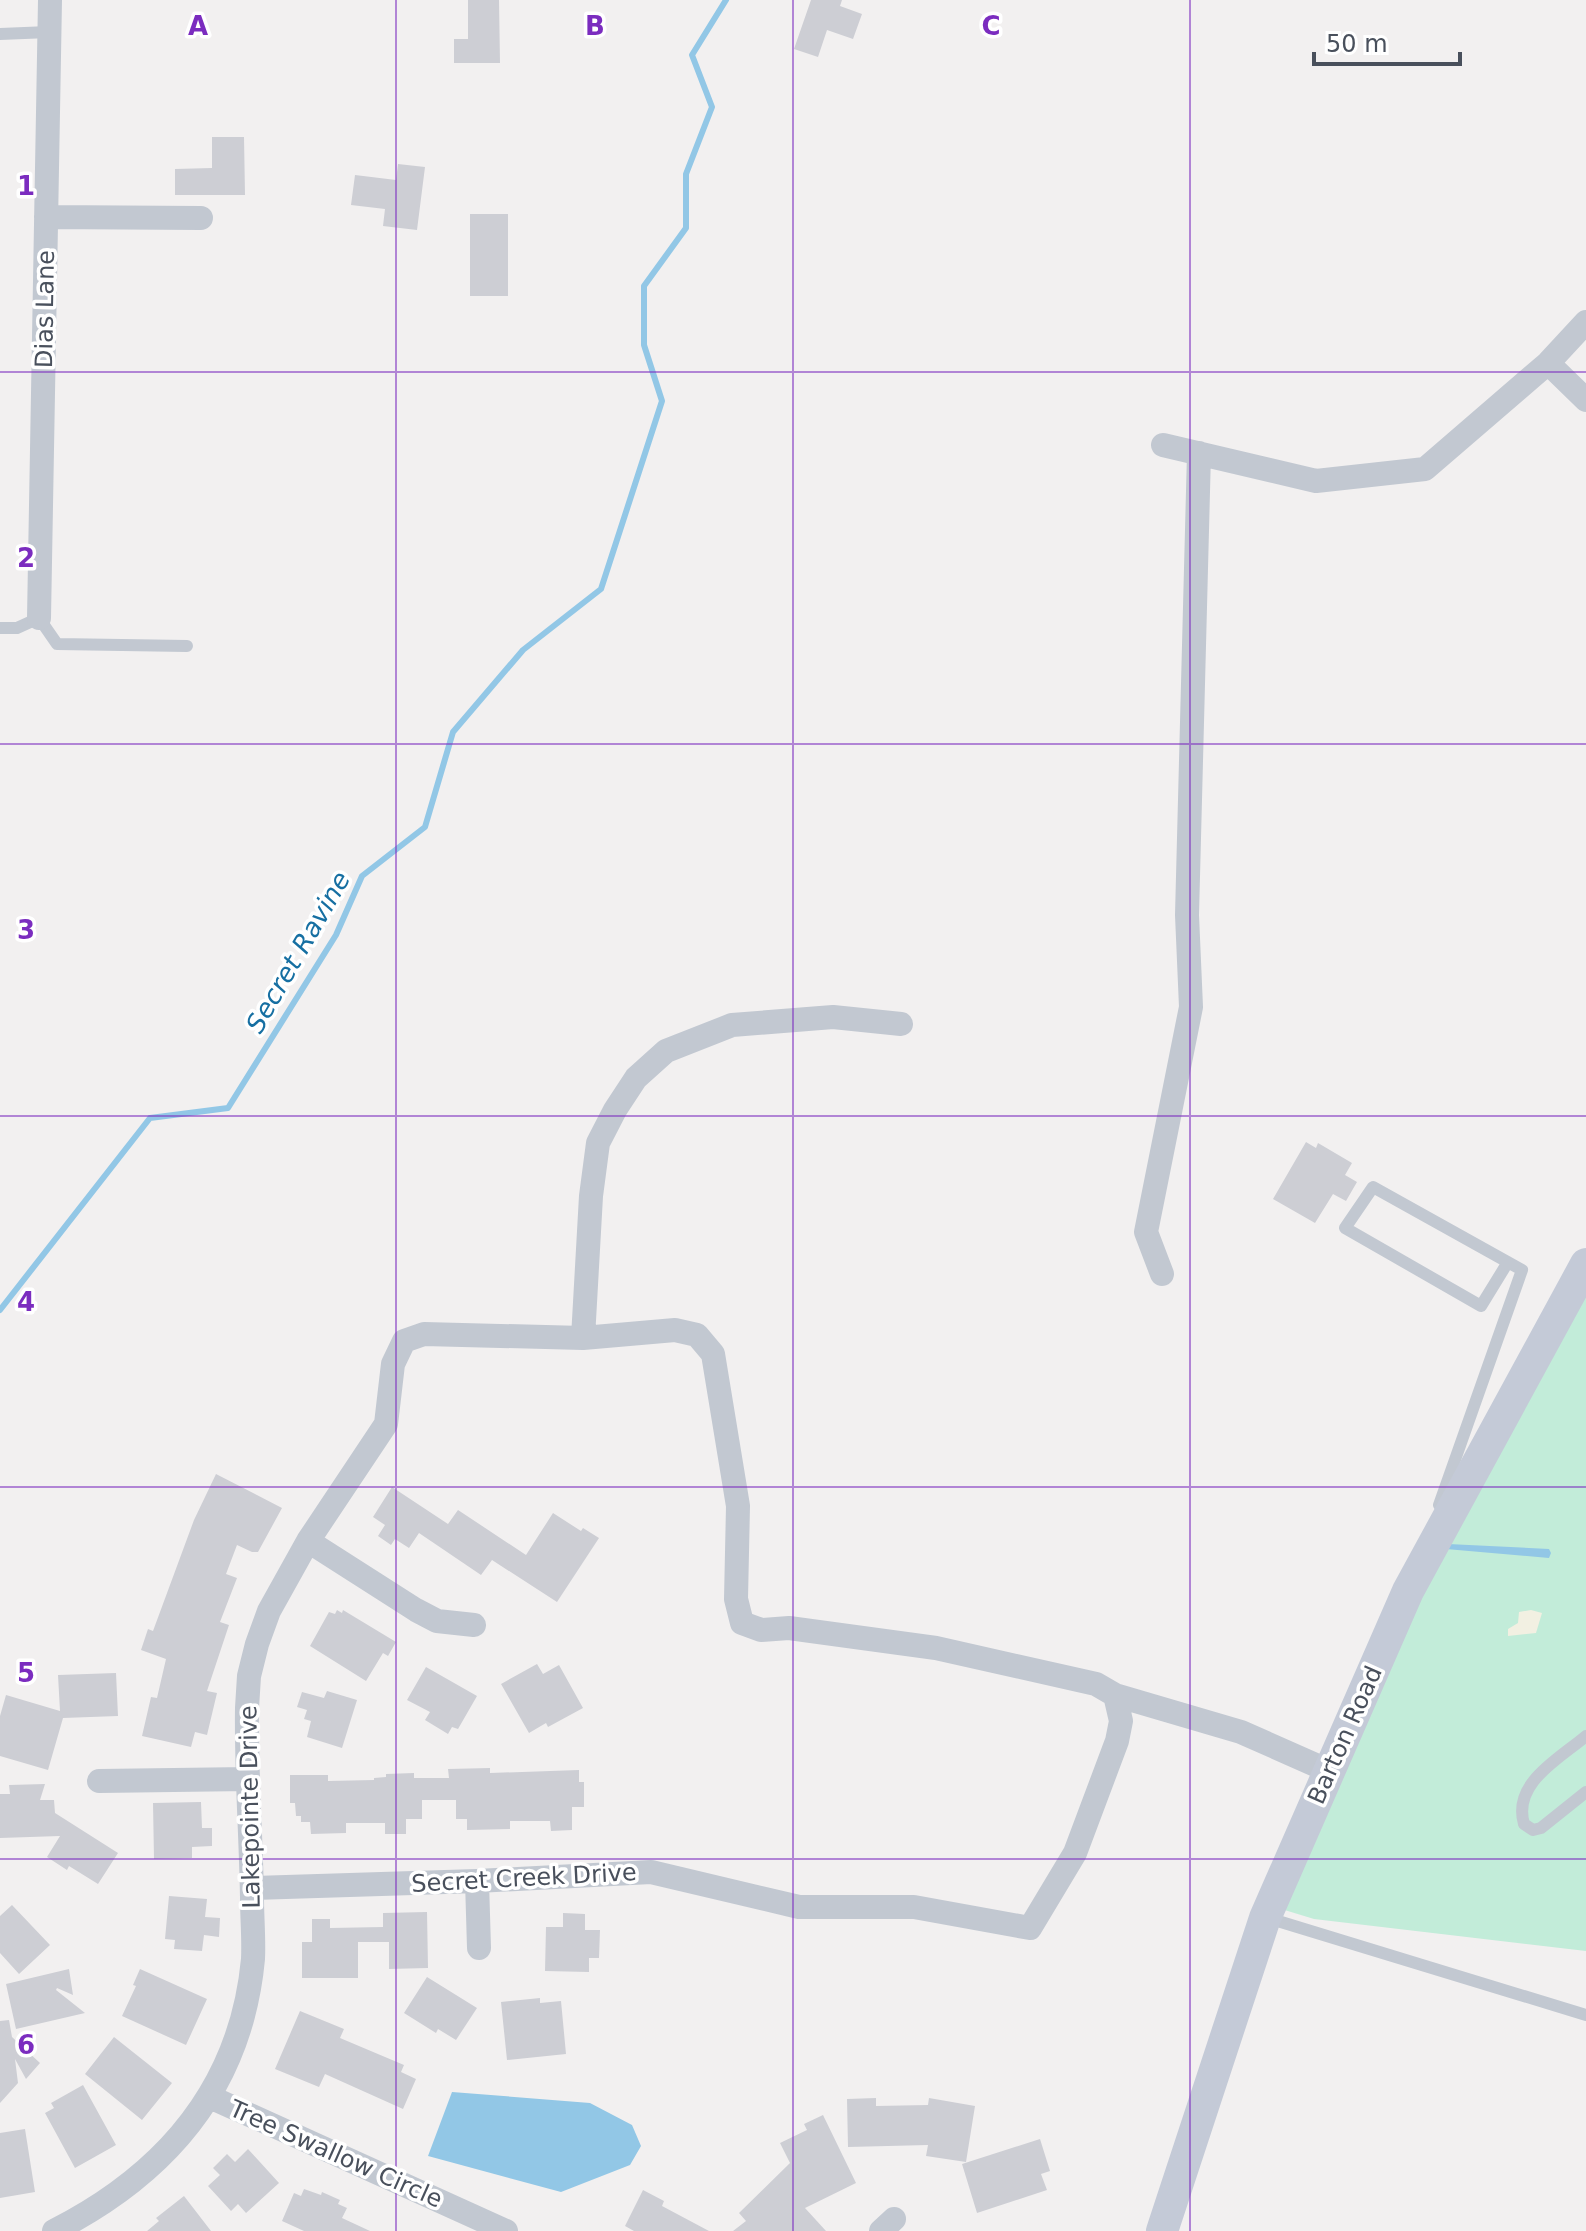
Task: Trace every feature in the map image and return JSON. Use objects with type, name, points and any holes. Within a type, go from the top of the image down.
[{"type":"street","name":"Dias Lane","points":[[39,618],[50,0]]},
{"type":"street","points":[[46,217],[201,218]]},
{"type":"street","points":[[1163,445],[1316,481],[1425,469],[1548,363],[1586,322]]},
{"type":"street","points":[[1548,363],[1586,400]]},
{"type":"street","points":[[1162,1274],[1146,1232],[1191,1007],[1187,915],[1199,453]]},
{"type":"street","points":[[901,1024],[833,1017],[732,1025],[666,1051],[636,1078],[598,1143],[591,1196],[583,1338],[675,1330],[697,1335],[713,1354],[738,1506],[736,1599],[742,1623],[761,1630],[789,1628],[936,1648],[1096,1684],[1115,1695],[1241,1732],[1329,1771]]},
{"type":"street","name":"Barton Road","points":[[1162,2231],[1265,1918],[1329,1771],[1408,1591],[1586,1264]]},
{"type":"street","name":"Lakepointe Drive","points":[[54,2231],[90,2213],[128,2187],[162,2158],[195,2120],[210,2097],[245,2011],[253,1955],[248,1779],[249,1676],[269,1611],[308,1541],[386,1424],[393,1364],[404,1341],[424,1334],[583,1338]]},
{"type":"street","points":[[308,1541],[437,1621],[474,1625]]},
{"type":"street","name":"Secret Creek Drive","points":[[252,1888],[651,1872],[799,1907],[914,1907],[1030,1928],[1075,1853],[1117,1741],[1121,1721],[1115,1695]]},
{"type":"street","points":[[99,1781],[248,1779]]},
{"type":"street","points":[[477,1881],[479,1948]]},
{"type":"street","name":"Tree Swallow Circle","points":[[210,2097],[506,2231]]},
{"type":"lane","points":[[0,34],[49,32]]},
{"type":"lane","points":[[0,628],[17,628],[39,618],[57,644],[187,646]]},
{"type":"lane","points":[[1408,1591],[1522,1270],[1508,1262],[1373,1187],[1345,1228],[1481,1306],[1508,1262]]},
{"type":"lane","points":[[1586,1736],[1532,1782],[1521,1803],[1524,1824],[1533,1830],[1541,1828],[1586,1792]]},
{"type":"lane","points":[[1265,1918],[1586,2015]]},
{"type":"green space","points":[[1586,1273],[1586,1951],[1314,1919],[1278,1908],[1414,1596]]},
{"type":"sand","points":[[1531,1610],[1542,1613],[1536,1633],[1508,1636],[1508,1629],[1518,1623],[1519,1612]]},
{"type":"water","points":[[1448,1544],[1549,1549],[1551,1553],[1549,1558],[1446,1549]]},
{"type":"water","points":[[452,2092],[590,2103],[632,2125],[641,2146],[630,2165],[561,2192],[428,2156]]},
{"type":"building","points":[[468,0],[499,0],[500,63],[454,63],[454,39],[468,39]]},
{"type":"building","points":[[811,0],[842,0],[840,6],[862,14],[853,39],[827,30],[818,57],[794,49]]},
{"type":"building","points":[[212,137],[244,137],[245,195],[175,195],[175,169],[212,168]]},
{"type":"building","points":[[398,164],[425,167],[417,230],[383,226],[385,209],[351,205],[355,175],[396,180]]},
{"type":"building","points":[[470,214],[508,214],[508,296],[470,296]]},
{"type":"building","points":[[1306,1142],[1316,1148],[1318,1143],[1352,1163],[1345,1175],[1357,1182],[1346,1201],[1333,1194],[1315,1223],[1273,1199]]},
{"type":"building","points":[[216,1474],[282,1508],[258,1552],[237,1545],[226,1574],[237,1578],[220,1622],[229,1625],[207,1691],[217,1693],[207,1735],[195,1732],[191,1747],[142,1736],[151,1697],[157,1698],[166,1659],[141,1650],[148,1629],[153,1631],[194,1520]]},
{"type":"building","points":[[392,1487],[448,1524],[458,1510],[526,1555],[553,1513],[581,1531],[583,1528],[599,1538],[557,1602],[492,1560],[481,1575],[419,1533],[409,1548],[395,1539],[391,1545],[378,1536],[385,1525],[373,1517]]},
{"type":"building","points":[[337,1610],[342,1613],[343,1610],[396,1642],[388,1656],[383,1653],[366,1681],[310,1646],[329,1612],[335,1614]]},
{"type":"building","points":[[537,1664],[543,1674],[559,1665],[583,1708],[548,1727],[546,1723],[529,1733],[501,1684]]},
{"type":"building","points":[[426,1667],[477,1696],[458,1729],[452,1727],[448,1734],[425,1720],[430,1712],[407,1700]]},
{"type":"building","points":[[116,1673],[118,1716],[63,1718],[48,1770],[0,1756],[0,1716],[6,1695],[60,1711],[58,1675]]},
{"type":"building","points":[[327,1691],[357,1700],[342,1748],[307,1737],[311,1721],[304,1719],[307,1710],[297,1707],[302,1692],[324,1698]]},
{"type":"building","points":[[490,1768],[490,1773],[579,1770],[579,1782],[584,1782],[584,1807],[572,1807],[572,1830],[551,1831],[550,1821],[510,1821],[510,1829],[467,1830],[467,1819],[456,1819],[456,1800],[422,1800],[422,1819],[406,1819],[406,1834],[385,1834],[385,1823],[346,1823],[346,1833],[311,1834],[310,1822],[301,1822],[301,1816],[296,1816],[295,1803],[290,1803],[290,1775],[328,1775],[328,1781],[374,1780],[386,1777],[386,1774],[414,1773],[414,1778],[449,1778],[448,1769]]},
{"type":"building","points":[[45,1784],[40,1800],[54,1800],[55,1813],[118,1853],[98,1884],[47,1857],[60,1836],[0,1838],[0,1794],[10,1794],[9,1785]]},
{"type":"building","points":[[201,1802],[202,1828],[212,1828],[212,1846],[192,1847],[192,1858],[154,1859],[153,1803]]},
{"type":"building","points":[[169,1896],[207,1899],[205,1917],[220,1918],[219,1937],[204,1935],[202,1951],[174,1949],[175,1940],[165,1939]]},
{"type":"building","points":[[12,1905],[50,1945],[19,1974],[0,1953],[0,1916]]},
{"type":"building","points":[[427,1912],[428,1968],[389,1969],[389,1942],[358,1942],[358,1978],[302,1978],[302,1942],[312,1942],[312,1919],[330,1919],[330,1928],[383,1927],[383,1913]]},
{"type":"building","points":[[563,1913],[585,1914],[585,1930],[600,1930],[599,1958],[589,1958],[589,1972],[545,1971],[546,1927],[563,1927]]},
{"type":"building","points":[[69,1969],[73,1995],[56,1990],[85,2013],[16,2029],[6,1984]]},
{"type":"building","points":[[140,1969],[207,1999],[186,2045],[122,2016]]},
{"type":"building","points":[[427,1977],[477,2008],[456,2040],[438,2029],[436,2033],[404,2013]]},
{"type":"building","points":[[540,1998],[540,2003],[561,2001],[566,2054],[507,2060],[501,2002]]},
{"type":"building","points":[[300,2011],[344,2029],[340,2038],[404,2065],[401,2072],[416,2079],[403,2109],[325,2074],[319,2087],[275,2069]]},
{"type":"building","points":[[9,2020],[12,2037],[40,2063],[26,2079],[15,2059],[18,2083],[0,2103],[0,2021]]},
{"type":"building","points":[[114,2037],[172,2083],[142,2120],[85,2074]]},
{"type":"building","points":[[83,2085],[116,2145],[75,2168],[45,2113],[54,2108],[51,2103]]},
{"type":"building","points":[[876,2098],[876,2106],[928,2105],[929,2098],[975,2106],[966,2162],[926,2156],[928,2145],[848,2147],[847,2099]]},
{"type":"building","points":[[823,2115],[856,2183],[805,2208],[826,2231],[733,2231],[746,2221],[739,2213],[790,2163],[780,2143],[807,2130],[804,2124]]},
{"type":"building","points":[[25,2129],[35,2192],[0,2198],[0,2133]]},
{"type":"building","points":[[1040,2139],[1050,2171],[1041,2174],[1047,2190],[977,2213],[962,2164]]},
{"type":"building","points":[[248,2149],[279,2183],[246,2213],[238,2204],[231,2211],[208,2186],[220,2175],[213,2168],[227,2154],[235,2162]]},
{"type":"building","points":[[304,2189],[340,2200],[338,2204],[347,2208],[342,2218],[370,2231],[304,2231],[282,2221],[294,2193],[301,2196]]},
{"type":"building","points":[[643,2190],[664,2201],[662,2206],[709,2231],[634,2231],[625,2226]]},
{"type":"building","points":[[184,2196],[211,2231],[147,2231],[159,2221],[156,2218]]},
{"type":"waterway","name":"Secret Ravine","points":[[0,1310],[150,1118],[228,1108],[336,935],[362,876],[425,827],[453,732],[523,650],[601,589],[662,401],[644,345],[644,286],[686,228],[686,174],[712,107],[692,55],[726,0]]}]
